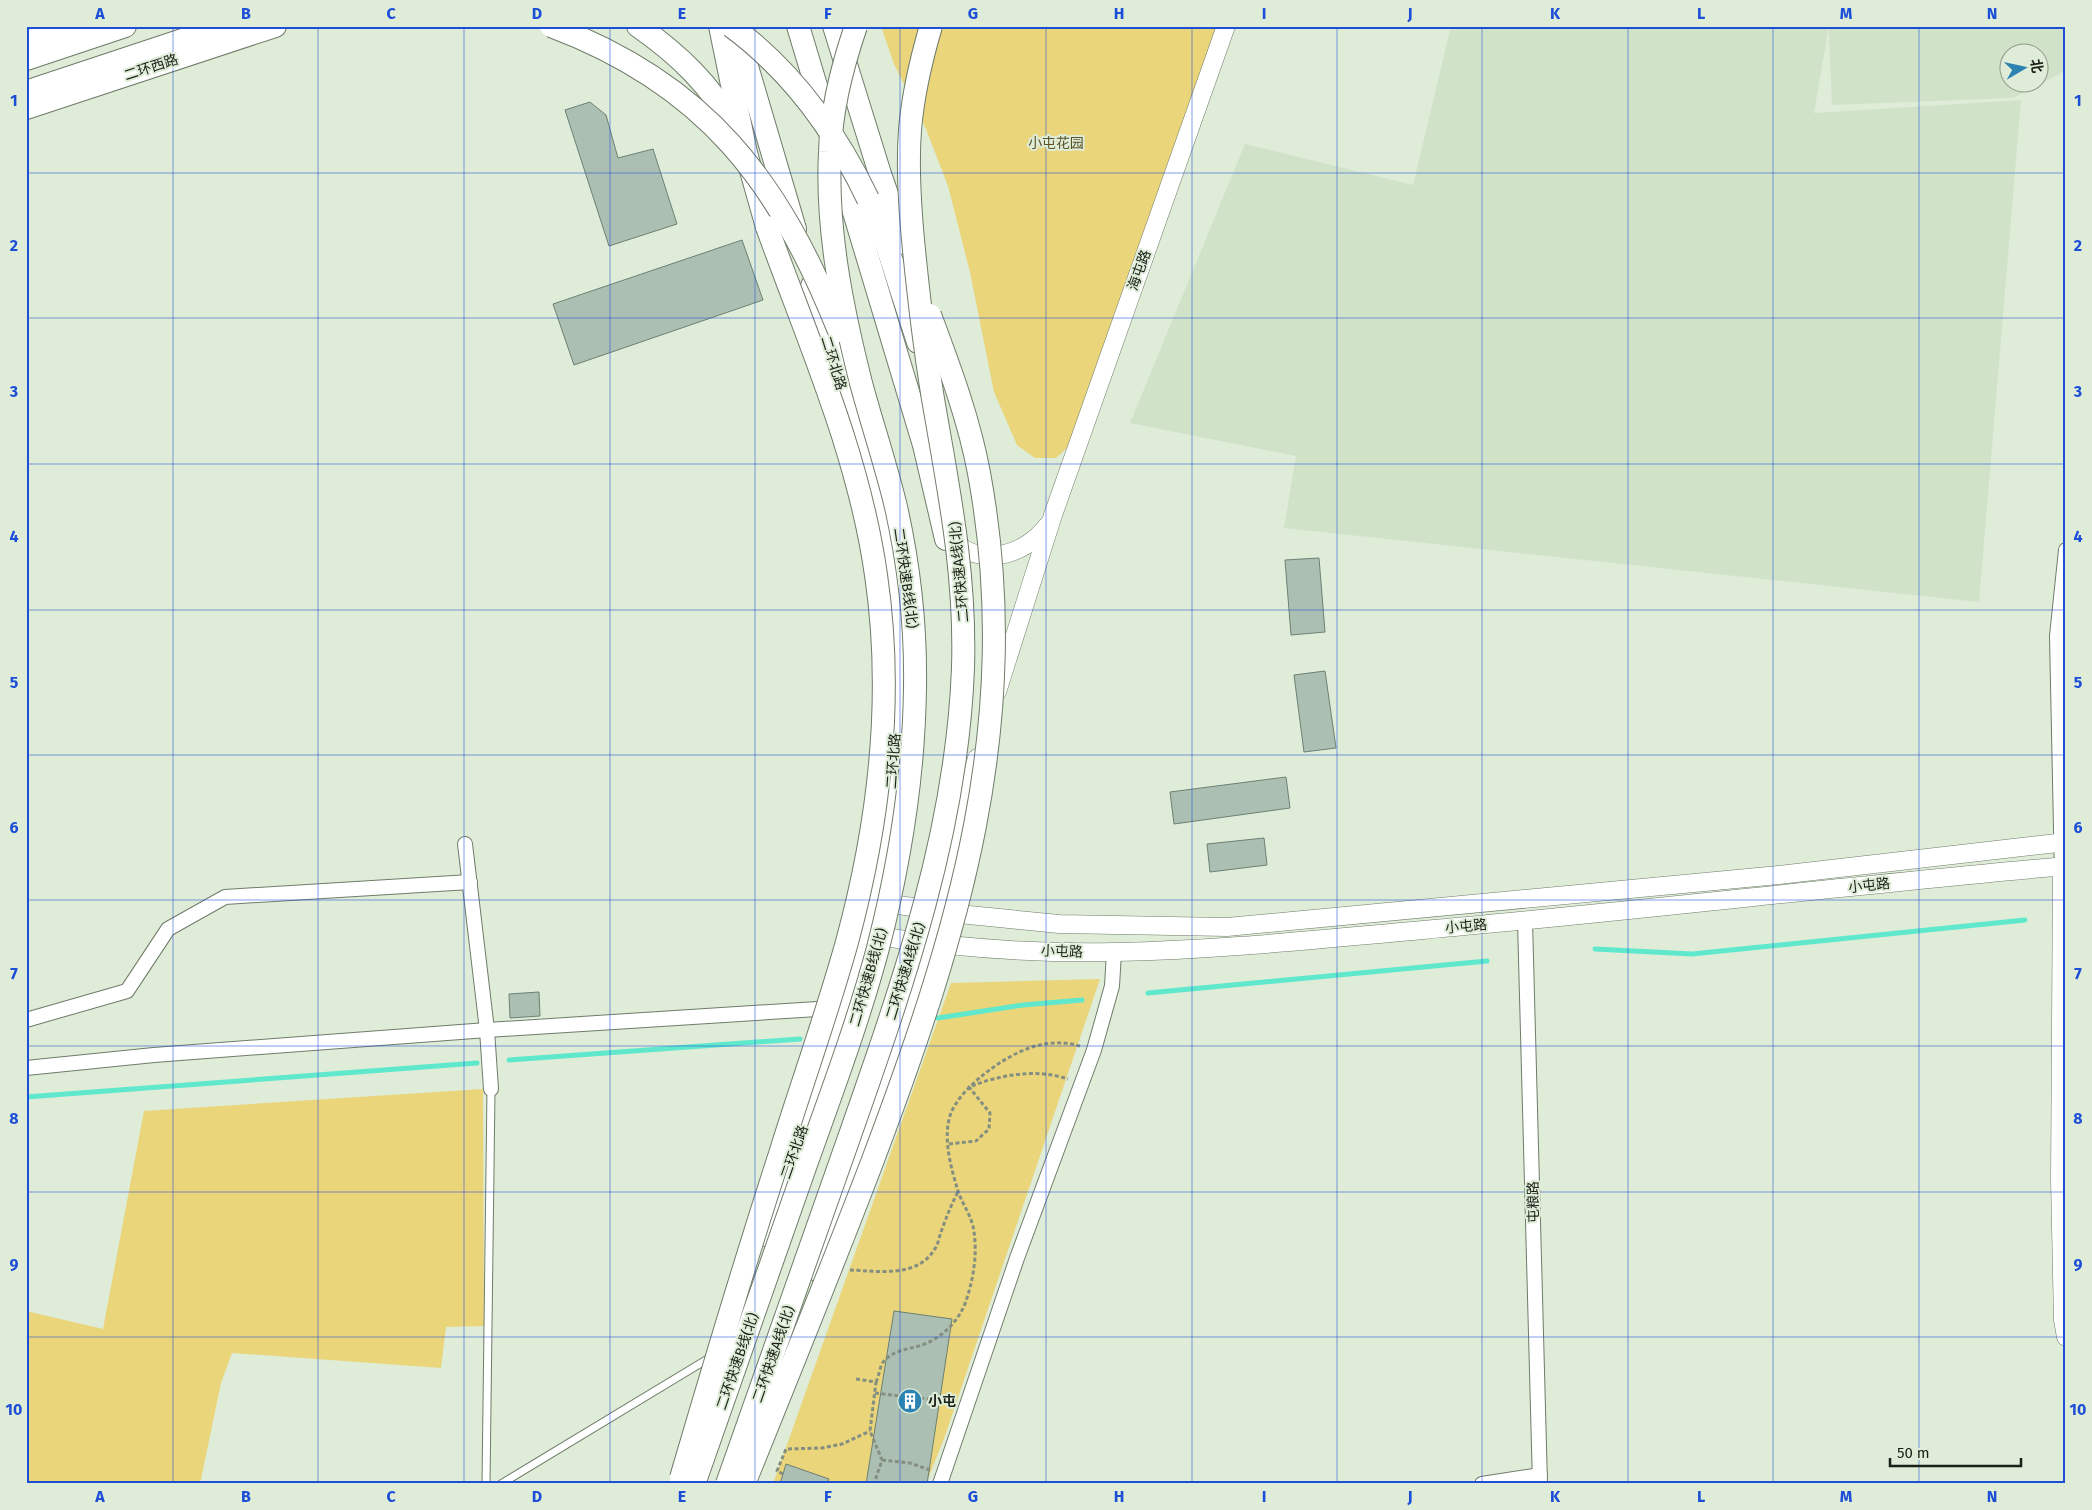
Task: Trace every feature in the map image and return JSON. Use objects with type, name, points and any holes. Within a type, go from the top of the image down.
[{"type":"main road","points":[[26,42],[74,26]]},
{"type":"main road","points":[[26,59],[124,26]]},
{"type":"main road","points":[[26,92],[225,26]]},
{"type":"main road","points":[[79,74],[179,44],[251,26]]},
{"type":"main road","name":"二环西路","points":[[26,108],[276,26]]},
{"type":"main road","points":[[550,26],[602,48],[649,74],[706,118],[746,160],[782,213],[815,275],[850,358],[880,450]]},
{"type":"main road","points":[[638,26],[680,58],[698,77],[728,115],[746,153]]},
{"type":"main road","points":[[678,1484],[847,940],[868,846],[879,769],[883,721],[884,682],[880,611],[866,516],[827,391],[767,227],[746,153],[720,26]]},
{"type":"main road","points":[[731,26],[757,48],[796,87],[829,130],[853,170],[880,227],[901,286],[919,346],[940,436]]},
{"type":"main road","name":"二环北路","points":[[678,1484],[844,1008],[872,901],[888,810],[895,731],[895,653],[888,576],[882,538],[864,462],[735,26]]},
{"type":"main road","points":[[744,1484],[904,1027],[936,906],[951,818],[956,768],[959,701],[955,609],[944,527],[924,445],[798,26]]},
{"type":"main road","points":[[744,1484],[844,1234],[923,1022],[965,878],[988,748],[994,667],[995,628],[990,549],[979,470],[957,391],[882,182],[834,26]]},
{"type":"main road","points":[[856,26],[844,63],[833,116],[830,150],[830,206],[837,268],[845,312],[880,450]]},
{"type":"main road","points":[[931,26],[912,106],[909,176],[920,304],[940,436]]},
{"type":"main road","name":"二环快速A线(北)","points":[[727,1484],[893,1012],[922,915],[944,827],[957,745],[963,666],[963,628],[958,542],[940,436]]},
{"type":"main road","name":"二环快速B线(北)","points":[[694,1484],[860,1008],[878,948],[899,852],[912,755],[914,644],[912,608],[903,540],[880,450]]},
{"type":"street","name":"海屯路","points":[[1053,515],[1226,26]]},
{"type":"street","points":[[944,527],[952,539],[965,549],[981,554],[998,556],[1016,552],[1033,542],[1044,530],[1053,515]]},
{"type":"street","points":[[936,906],[983,738],[1053,515]]},
{"type":"street","points":[[2066,550],[2057,636],[2064,842],[2063,1063],[2066,1104]]},
{"type":"street","name":"小屯路","points":[[872,901],[936,906],[1059,924],[1227,927],[1769,876],[2064,842]]},
{"type":"street","points":[[465,844],[492,1089]]},
{"type":"street","name":"小屯路","points":[[864,935],[994,948],[1114,952],[1219,948],[1525,921],[1780,893],[2064,866]]},
{"type":"street","points":[[2064,866],[2060,1180],[2063,1320],[2066,1337]]},
{"type":"street","points":[[26,1020],[126,991],[168,929],[225,897],[470,882]]},
{"type":"street","name":"屯粮路","points":[[1525,921],[1540,1480]]},
{"type":"street","points":[[942,1479],[1018,1258],[1094,1050],[1112,986],[1114,952]]},
{"type":"street","points":[[26,1068],[487,1030],[844,1008]]},
{"type":"street","points":[[1482,1484],[1540,1480]]},
{"type":"lane","points":[[486,1484],[492,1089]]},
{"type":"lane","points":[[501,1484],[708,1358],[723,1353]]},
{"type":"path","points":[[874,1484],[882,1460],[870,1431],[876,1382],[883,1362],[901,1349],[922,1345],[941,1334],[956,1320],[966,1302],[977,1254],[973,1224],[958,1192],[947,1136],[952,1112],[969,1087],[993,1067],[1017,1052],[1044,1043],[1066,1042],[1094,1050]]},
{"type":"path","points":[[969,1087],[988,1080],[1033,1074],[1060,1077],[1082,1084]]},
{"type":"path","points":[[949,1144],[976,1141],[989,1129],[990,1114],[969,1087]]},
{"type":"path","points":[[820,1268],[891,1271],[908,1269],[922,1263],[934,1251],[950,1207],[958,1192]]},
{"type":"path","points":[[856,1379],[876,1382]]},
{"type":"path","points":[[875,1393],[967,1404]]},
{"type":"path","points":[[783,1474],[777,1472],[786,1449],[822,1448],[842,1444],[870,1431]]},
{"type":"path","points":[[882,1460],[910,1462],[942,1479]]},
{"type":"shaded area","points":[[1451,26],[1829,26],[1814,113],[2021,100],[1979,602],[1284,528],[1296,456],[1130,423],[1245,144],[1413,185]]},
{"type":"shaded area","points":[[1830,26],[2066,26],[2066,68],[2065,71],[2050,79],[2050,42],[2000,42],[2000,92],[2025,92],[2013,98],[1832,105]]},
{"type":"green space","name":"小屯花园","points":[[881,26],[1220,26],[1071,444],[1056,458],[1035,458],[1017,445],[994,392],[970,272],[948,186],[926,129],[894,64]]},
{"type":"green space","points":[[1100,979],[945,1436],[926,1484],[773,1484],[951,983]]},
{"type":"green space","points":[[483,1089],[484,1326],[446,1327],[441,1368],[232,1353],[221,1383],[200,1484],[26,1484],[26,1311],[103,1329],[144,1111]]},
{"type":"building","points":[[590,102],[606,115],[618,158],[653,149],[677,224],[609,246],[565,110]]},
{"type":"building","points":[[742,240],[763,300],[574,365],[553,304]]},
{"type":"building","points":[[1319,558],[1325,632],[1291,635],[1285,560]]},
{"type":"building","points":[[1325,671],[1336,748],[1304,752],[1294,675]]},
{"type":"building","points":[[1286,777],[1290,808],[1174,824],[1170,792]]},
{"type":"building","points":[[1264,838],[1267,865],[1210,872],[1207,844]]},
{"type":"building","points":[[539,992],[540,1016],[510,1018],[509,994]]},
{"type":"building","name":"小屯","points":[[894,1311],[952,1319],[927,1484],[866,1484]]},
{"type":"building","points":[[786,1464],[829,1479],[827,1484],[780,1484]]},
{"type":"waterway","points":[[1595,949],[1692,954],[2025,920]]},
{"type":"waterway","points":[[1148,993],[1487,961]]},
{"type":"waterway","points":[[938,1018],[1023,1005],[1082,1000]]},
{"type":"waterway","points":[[509,1060],[800,1039]]},
{"type":"waterway","points":[[26,1097],[477,1063]]},
{"type":"place","name":"小屯","points":[[910,1401]]}]
